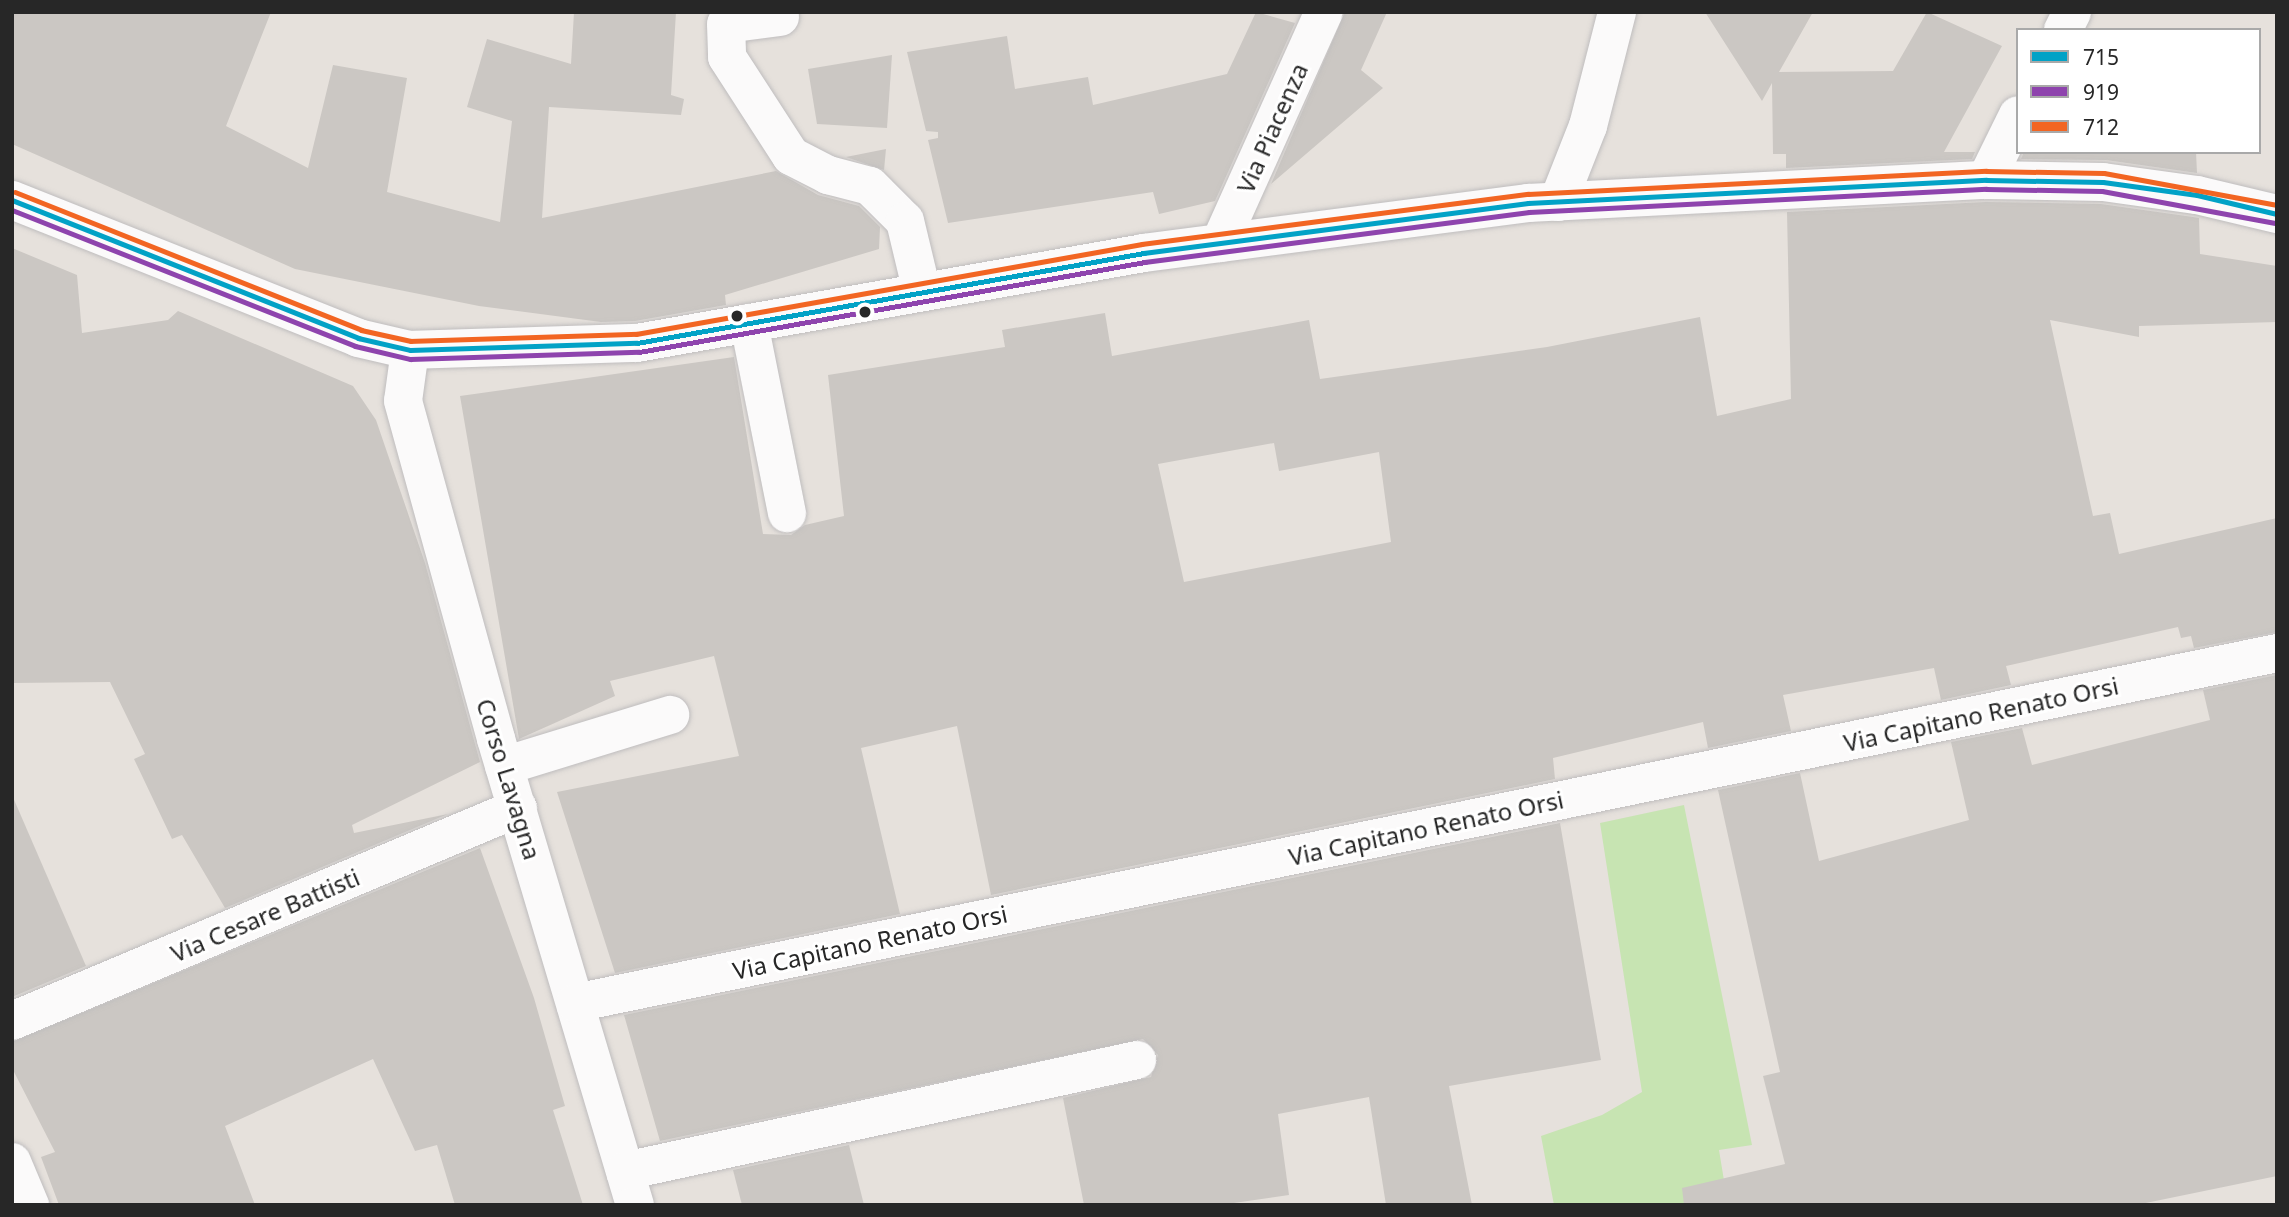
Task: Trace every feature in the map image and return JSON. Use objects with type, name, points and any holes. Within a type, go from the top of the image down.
[{"type":"street","name":"Via Piacenza","points":[[1220,243],[1324,12]]},
{"type":"street","points":[[1558,202],[1588,126],[1617,12]]},
{"type":"street","points":[[2064,28],[2073,12]]},
{"type":"street","points":[[780,17],[726,24],[727,57],[791,156],[828,176],[870,186],[905,221],[922,292]]},
{"type":"street","points":[[1986,180],[2016,119]]},
{"type":"street","points":[[12,200],[358,338],[410,350],[637,343],[1220,243],[1558,202],[1986,180],[2103,182],[2197,195],[2277,215]]},
{"type":"street","points":[[749,323],[787,513]]},
{"type":"street","name":"Corso Lavagna","points":[[410,350],[403,401],[504,766],[630,1188]]},
{"type":"street","name":"Via Capitano Renato Orsi","points":[[575,1003],[2277,653]]},
{"type":"street","points":[[504,766],[670,715]]},
{"type":"street","name":"Via Cesare Battisti","points":[[12,1021],[518,808]]},
{"type":"street","points":[[630,1188],[1137,1060]]},
{"type":"street","points":[[12,1162],[30,1205]]},
{"type":"green space","points":[[1684,805],[1752,1145],[1719,1150],[1728,1205],[1554,1205],[1541,1136],[1602,1115],[1642,1092],[1600,823]]},
{"type":"building","points":[[12,12],[271,12],[226,126],[308,168],[333,65],[407,78],[387,192],[500,222],[512,121],[467,107],[487,39],[571,64],[574,12],[676,12],[671,95],[684,99],[681,115],[549,107],[542,218],[776,171],[818,195],[859,206],[880,227],[879,249],[725,295],[726,305],[635,321],[601,322],[479,306],[295,269],[12,144]]},
{"type":"building","points":[[1256,12],[1295,23],[1215,201],[1159,214],[1153,192],[948,223],[928,140],[938,138],[938,132],[926,131],[907,52],[1007,36],[1015,89],[1088,77],[1093,105],[1227,74]]},
{"type":"building","points":[[1345,12],[1387,12],[1361,70],[1383,88],[1271,184]]},
{"type":"building","points":[[1705,12],[1813,12],[1779,72],[1893,71],[1927,12],[2002,46],[1944,152],[1975,152],[1972,159],[1786,168],[1786,154],[1773,154],[1772,83],[1762,101]]},
{"type":"building","points":[[892,55],[887,128],[817,124],[808,69]]},
{"type":"building","points":[[886,149],[884,170],[846,157]]},
{"type":"building","points":[[2023,154],[2196,154],[2197,173],[2106,160],[2021,159]]},
{"type":"building","points":[[1986,202],[2101,204],[2199,218],[2200,254],[2277,266],[2277,322],[2139,326],[2139,337],[2050,320],[2093,516],[2110,513],[2119,554],[2277,518],[2277,632],[2194,648],[2191,636],[2181,638],[2178,627],[2006,666],[2011,685],[1941,700],[1934,668],[1783,695],[1791,731],[1708,748],[1703,722],[1553,758],[1555,779],[991,895],[957,726],[861,748],[900,914],[615,973],[557,792],[739,756],[714,656],[610,681],[615,696],[519,739],[460,396],[734,357],[763,534],[791,535],[805,525],[844,516],[828,375],[1005,347],[1002,330],[1105,313],[1112,356],[1309,320],[1320,379],[1547,347],[1700,317],[1717,416],[1791,399],[1787,212]],"holes":[[[1274,443],[1279,471],[1379,452],[1391,542],[1184,582],[1158,464]]]},
{"type":"building","points":[[12,248],[77,275],[82,333],[168,320],[178,311],[353,386],[376,420],[425,563],[480,762],[352,825],[354,833],[448,814],[225,908],[182,835],[172,839],[134,759],[145,754],[110,682],[12,683]]},
{"type":"building","points":[[2277,675],[2277,1176],[2136,1205],[1684,1205],[1682,1188],[1785,1164],[1763,1076],[1780,1072],[1718,790],[1800,773],[1819,861],[1969,820],[1951,742],[2022,728],[2032,765],[2210,720],[2203,690]]},
{"type":"building","points":[[12,795],[86,966],[12,997]]},
{"type":"building","points":[[1560,823],[1601,1060],[1449,1086],[1472,1205],[1386,1205],[1369,1097],[1278,1114],[1289,1195],[1220,1205],[1084,1205],[1063,1098],[1151,1077],[1158,1055],[1143,1039],[660,1141],[624,1015]]},
{"type":"building","points":[[480,848],[534,998],[565,1106],[553,1110],[583,1205],[455,1205],[437,1145],[415,1151],[373,1059],[225,1126],[255,1205],[59,1205],[41,1157],[55,1152],[12,1068],[12,1042]]},
{"type":"building","points":[[849,1145],[864,1205],[742,1205],[733,1170]]},
{"type":"transit line","name":"712","points":[[15,192],[361,330],[411,341],[636,334],[1142,244],[1528,194],[1986,171],[2104,173],[2277,205]]},
{"type":"transit line","name":"715","points":[[12,200],[358,338],[410,350],[637,343],[1144,253],[1528,203],[1986,180],[2103,182],[2197,195],[2277,214]]},
{"type":"transit line","name":"919","points":[[12,210],[355,346],[410,359],[639,352],[1145,262],[1529,212],[1986,189],[2102,191],[2275,223]]}]
